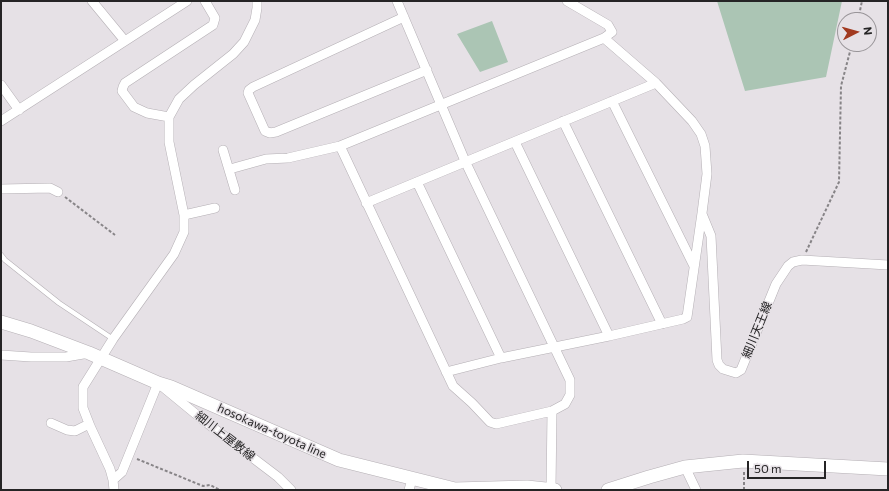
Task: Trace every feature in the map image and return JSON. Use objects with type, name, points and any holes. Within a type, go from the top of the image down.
[{"type":"main road","name":"hosokawa-toyota line","points":[[1,322],[94,356],[171,387],[339,460],[411,485],[454,489],[527,487],[553,490]]},
{"type":"main road","points":[[608,490],[649,476],[685,467],[743,461],[888,469]]},
{"type":"street","points":[[92,1],[125,42]]},
{"type":"street","points":[[1,121],[187,1]]},
{"type":"street","points":[[169,117],[147,113],[134,107],[122,91],[123,87],[125,83],[213,25],[215,18],[205,1]]},
{"type":"street","points":[[114,490],[110,469],[83,408],[83,387],[94,356],[113,339],[174,254],[184,232],[184,215],[169,142],[169,117],[177,102],[189,90],[233,54],[244,42],[255,20],[257,1]]},
{"type":"street","points":[[340,146],[453,386],[488,420],[496,424],[552,411],[566,404],[570,395],[570,380],[466,161],[397,1]]},
{"type":"street","points":[[230,169],[266,159],[288,158],[340,146],[604,38],[612,32],[608,25],[567,1]]},
{"type":"street","points":[[404,17],[253,87],[248,93],[264,131],[276,132],[427,70]]},
{"type":"street","points":[[446,372],[500,358],[608,336],[687,317],[707,174],[705,146],[701,134],[692,121],[656,83],[604,38]]},
{"type":"street","points":[[366,203],[656,83]]},
{"type":"street","points":[[1,85],[19,110]]},
{"type":"street","points":[[612,101],[694,266]]},
{"type":"street","points":[[563,122],[662,324]]},
{"type":"street","points":[[516,142],[608,336]]},
{"type":"street","points":[[223,150],[230,169],[235,190]]},
{"type":"street","points":[[417,182],[500,358]]},
{"type":"street","points":[[1,189],[50,188],[58,192]]},
{"type":"street","points":[[184,215],[215,208]]},
{"type":"street","name":"細川天王線","points":[[702,213],[710,236],[717,360],[723,369],[736,373],[741,370],[776,284],[788,266],[793,262],[802,260]]},
{"type":"street","points":[[802,260],[888,265]]},
{"type":"street","points":[[1,355],[31,358],[94,356]]},
{"type":"street","points":[[113,480],[122,472],[158,383]]},
{"type":"street","name":"細川上屋敷線","points":[[158,383],[203,420],[278,477],[291,490]]},
{"type":"street","points":[[552,411],[553,490]]},
{"type":"street","points":[[51,423],[67,430],[75,431],[89,424]]},
{"type":"street","points":[[685,467],[696,490]]},
{"type":"lane","points":[[1,255],[5,260],[59,303],[113,339]]},
{"type":"path","points":[[860,12],[862,1]]},
{"type":"path","points":[[802,260],[839,182],[841,86],[850,52]]},
{"type":"path","points":[[58,192],[115,235]]},
{"type":"path","points":[[129,456],[203,486],[210,485],[220,490]]},
{"type":"path","points":[[743,461],[744,490]]},
{"type":"green space","points":[[717,1],[842,1],[840,12],[837,12],[837,25],[826,77],[745,91]]},
{"type":"green space","points":[[492,21],[508,62],[480,72],[457,34]]}]
